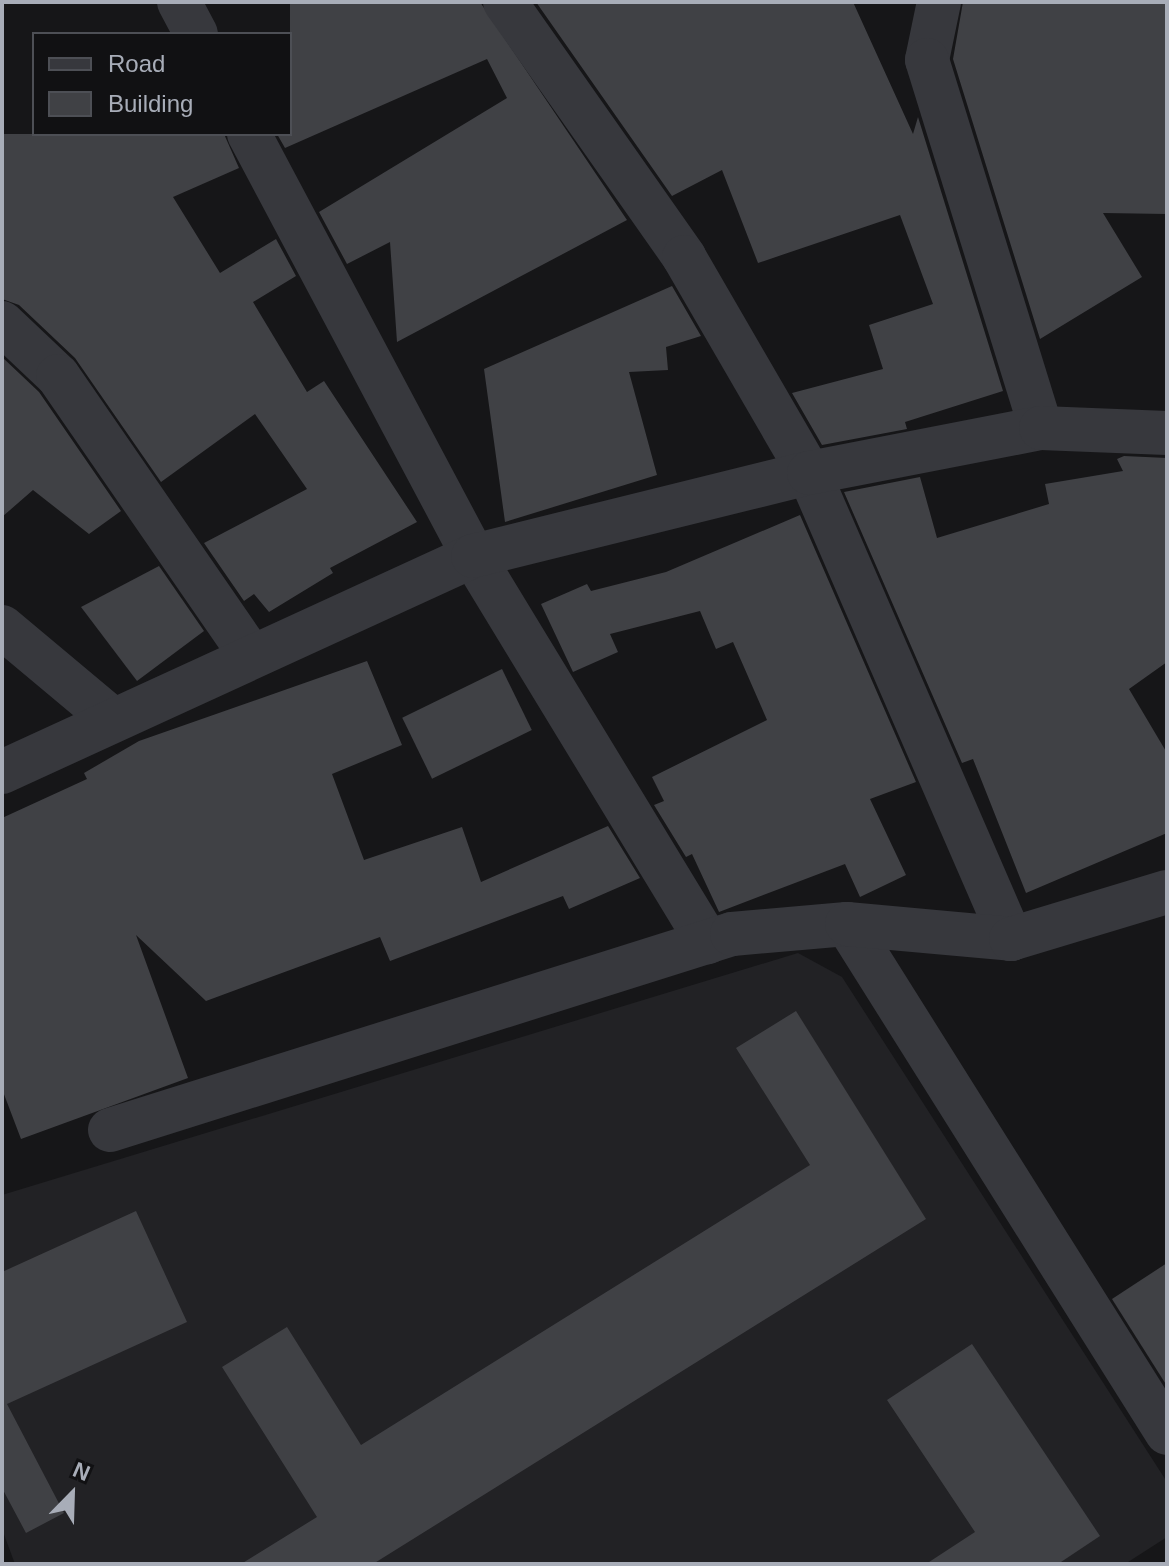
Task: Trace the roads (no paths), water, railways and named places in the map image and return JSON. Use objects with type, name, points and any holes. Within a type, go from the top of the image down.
[{"type":"street","points":[[179,2],[195,32]]},
{"type":"street","points":[[505,2],[684,257],[809,473],[1011,939]]},
{"type":"street","points":[[939,2],[927,60],[1041,428]]},
{"type":"street","points":[[250,136],[473,556],[708,942]]},
{"type":"street","points":[[2,323],[58,376],[250,654]]},
{"type":"street","points":[[2,772],[250,654],[473,556],[809,473],[1041,428],[1167,433]]},
{"type":"street","points":[[2,627],[111,718]]},
{"type":"street","points":[[110,1130],[708,942],[847,924],[1011,939],[1167,892]]},
{"type":"street","points":[[847,924],[1167,1433]]}]
